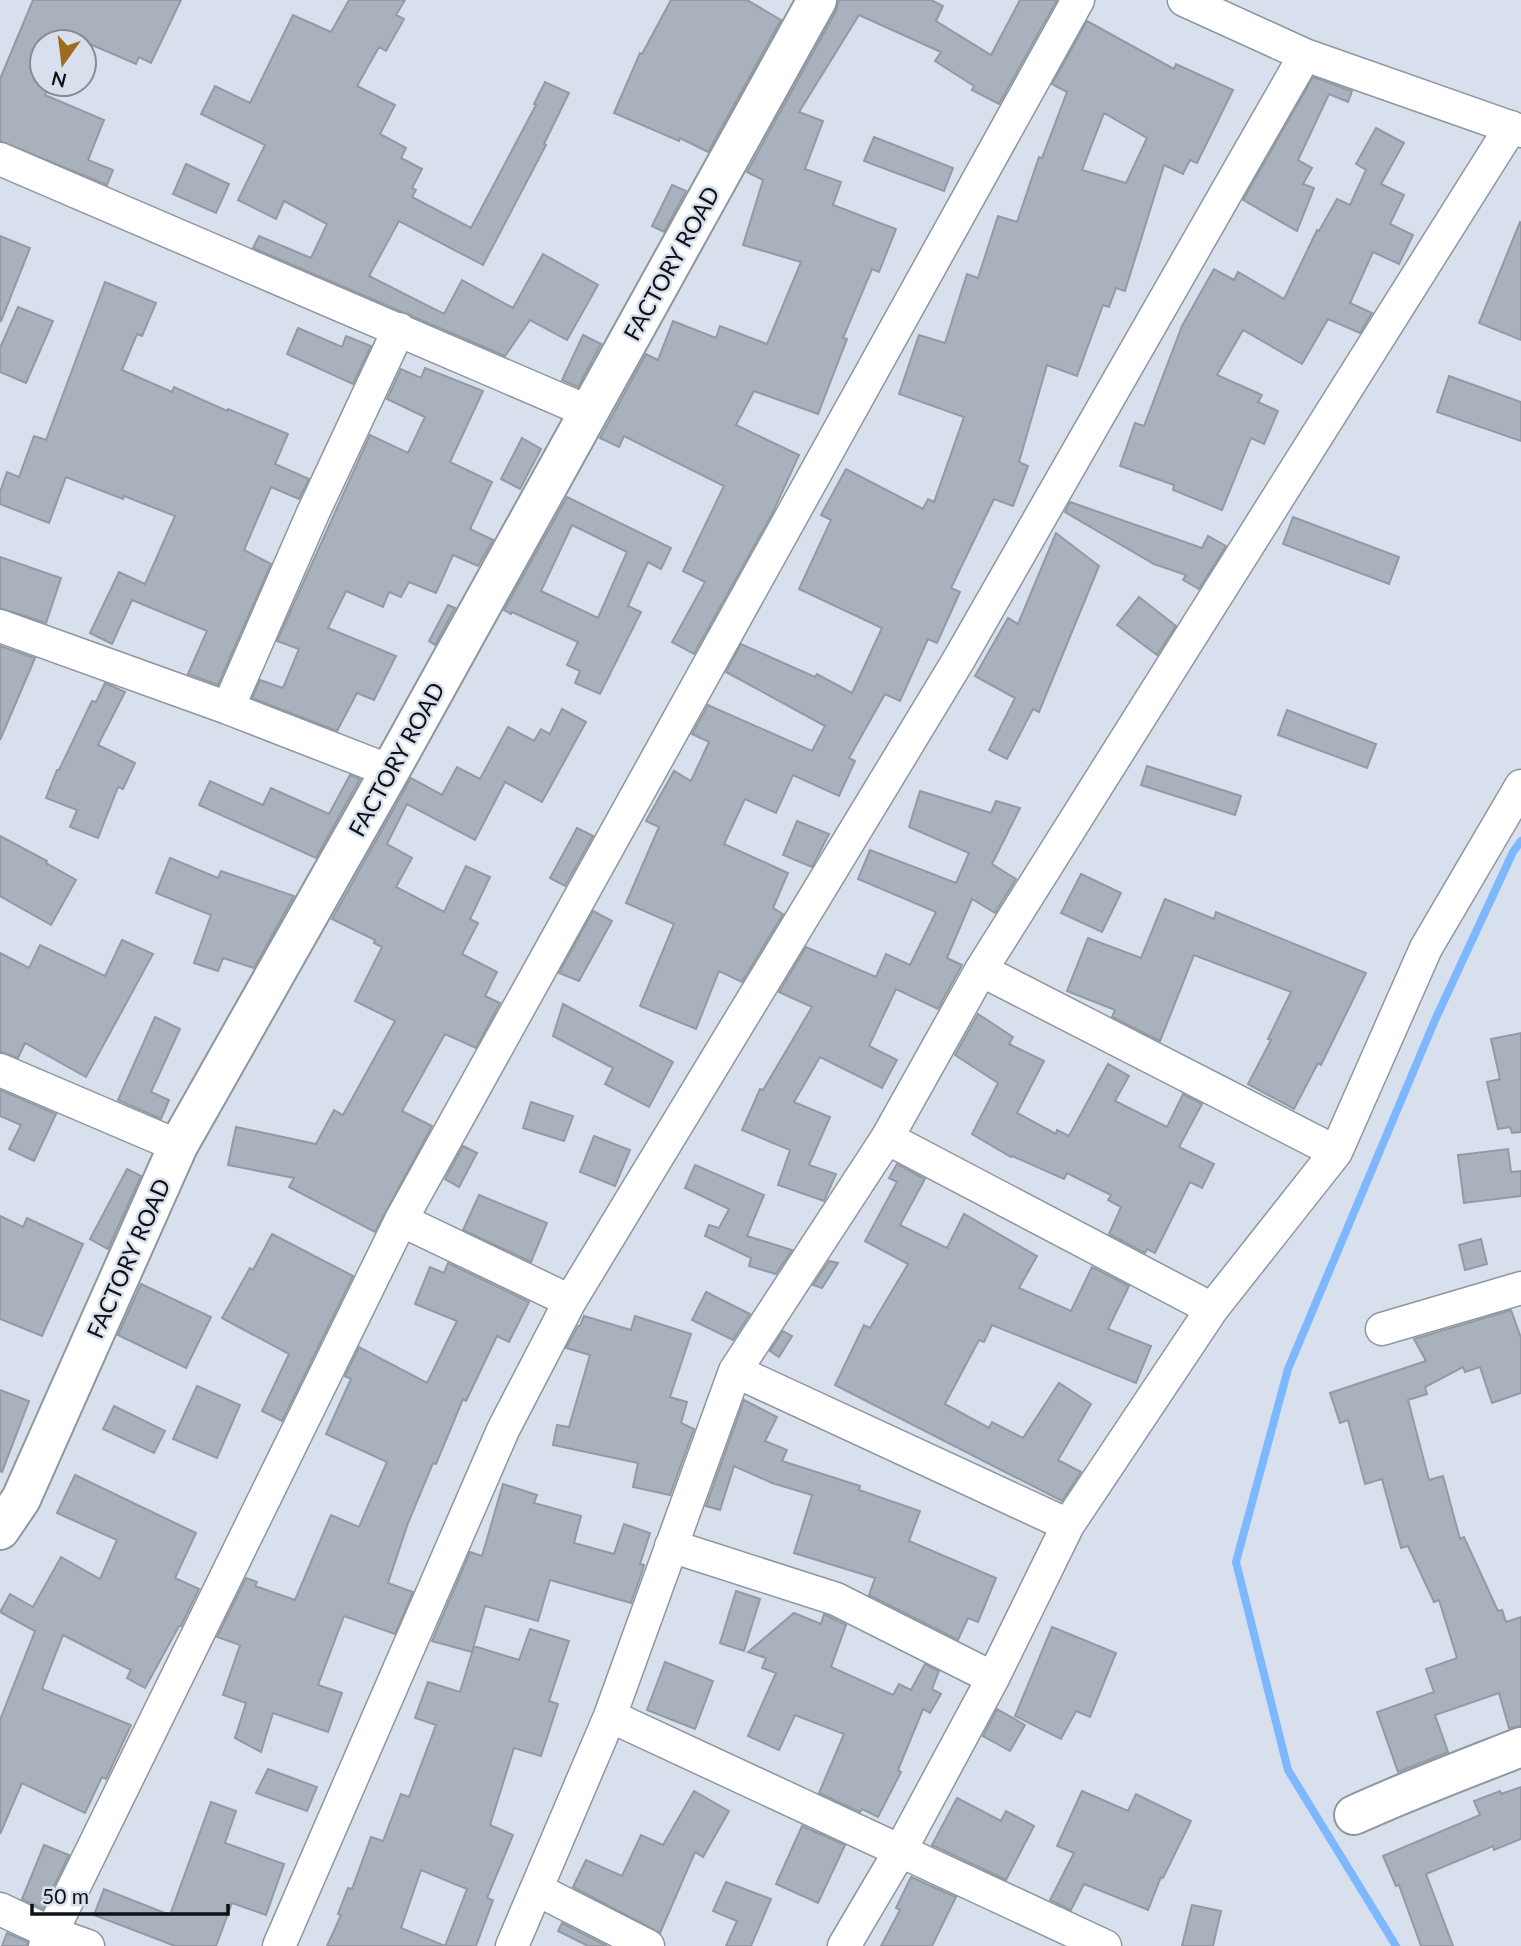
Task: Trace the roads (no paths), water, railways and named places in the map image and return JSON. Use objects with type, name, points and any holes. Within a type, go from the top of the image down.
[{"type":"street","points":[[48,1940],[401,1220],[1078,0]]},
{"type":"street","points":[[512,1946],[610,1716],[735,1371],[887,1138],[981,970],[1516,129],[1305,55],[1184,0]]},
{"type":"street","name":"FACTORY ROAD","points":[[0,1530],[11,1495],[178,1146],[589,412],[806,3]]},
{"type":"street","points":[[279,1946],[503,1430],[570,1301],[957,661],[1305,55]]},
{"type":"street","points":[[0,159],[589,412]]},
{"type":"street","points":[[228,708],[313,513],[399,329]]},
{"type":"street","points":[[0,626],[228,708],[390,771]]},
{"type":"street","points":[[844,1946],[900,1851],[993,1678],[1068,1525],[1212,1309],[1336,1152],[1426,948],[1521,786]]},
{"type":"street","points":[[981,970],[1336,1152]]},
{"type":"street","points":[[0,1070],[178,1146]]},
{"type":"street","points":[[887,1138],[1212,1309]]},
{"type":"street","points":[[401,1220],[570,1301]]},
{"type":"street","points":[[1382,1329],[1521,1288]]},
{"type":"street","points":[[735,1371],[1068,1525]]},
{"type":"street","points":[[671,1546],[836,1599],[993,1678]]},
{"type":"street","points":[[610,1716],[1105,1946]]},
{"type":"street","points":[[1354,1815],[1414,1787],[1451,1776],[1521,1747]]},
{"type":"street","points":[[537,1890],[648,1946]]},
{"type":"street","points":[[0,1909],[48,1940],[88,1946]]},
{"type":"waterway","points":[[1396,1946],[1288,1770],[1236,1562],[1288,1369],[1435,1020],[1513,852],[1521,841]]}]
